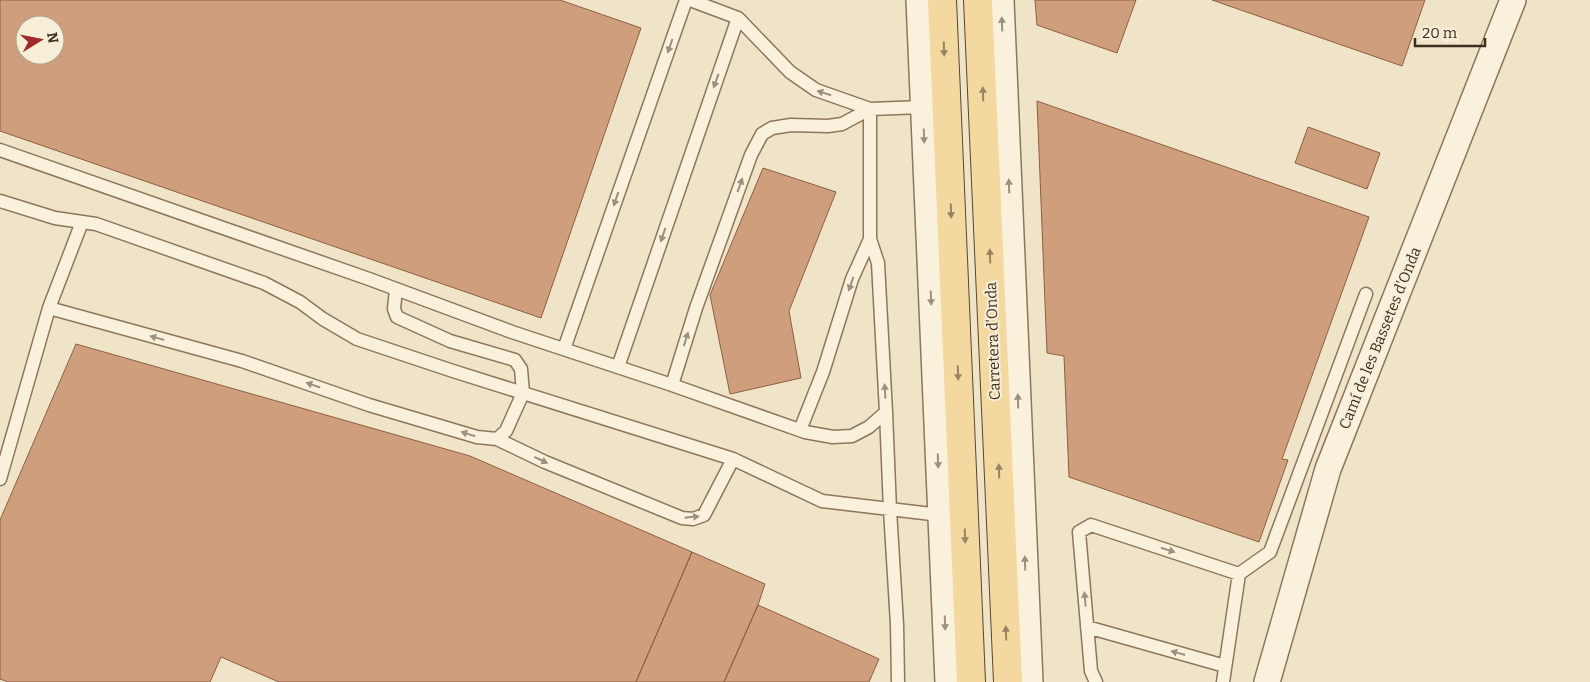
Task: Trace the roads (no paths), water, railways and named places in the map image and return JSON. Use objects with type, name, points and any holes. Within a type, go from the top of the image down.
[{"type":"main road","points":[[942,0],[971,682]]},
{"type":"main road","name":"Carretera d'Onda","points":[[978,0],[1008,682]]},
{"type":"street","points":[[919,0],[948,682]]},
{"type":"street","name":"Carretera d'Onda","points":[[1001,0],[1030,682]]},
{"type":"street","name":"Camí de les Bassetes d'Onda","points":[[1267,682],[1328,469],[1513,0]]},
{"type":"lane","points":[[564,349],[686,0]]},
{"type":"lane","points":[[690,0],[738,18],[790,72],[816,90],[870,109],[923,107]]},
{"type":"lane","points":[[618,367],[738,18]]},
{"type":"lane","points":[[870,109],[870,239],[878,263],[890,510],[898,624],[898,682]]},
{"type":"lane","points":[[672,385],[696,308],[751,154],[762,134],[772,128],[791,125],[828,126],[842,124],[870,109]]},
{"type":"lane","points":[[0,150],[564,349],[800,430],[833,437],[852,436],[870,427],[886,412]]},
{"type":"lane","points":[[0,201],[55,218],[96,224],[264,283],[300,302],[323,319],[357,339],[733,459],[822,501],[940,515]]},
{"type":"lane","points":[[0,480],[49,308],[82,222]]},
{"type":"lane","points":[[800,430],[823,372],[852,279],[870,239]]},
{"type":"lane","points":[[396,289],[394,309],[397,317],[450,341],[514,360],[521,369],[523,393],[506,431],[497,439]]},
{"type":"lane","points":[[1223,682],[1239,574],[1270,552],[1366,294]]},
{"type":"lane","points":[[49,308],[242,361],[370,405],[477,437],[497,439],[545,462],[682,518],[692,519],[704,515],[733,459]]},
{"type":"lane","points":[[1096,682],[1092,670],[1087,627],[1079,532],[1091,525],[1239,574]]},
{"type":"lane","points":[[1087,627],[1225,666]]}]
